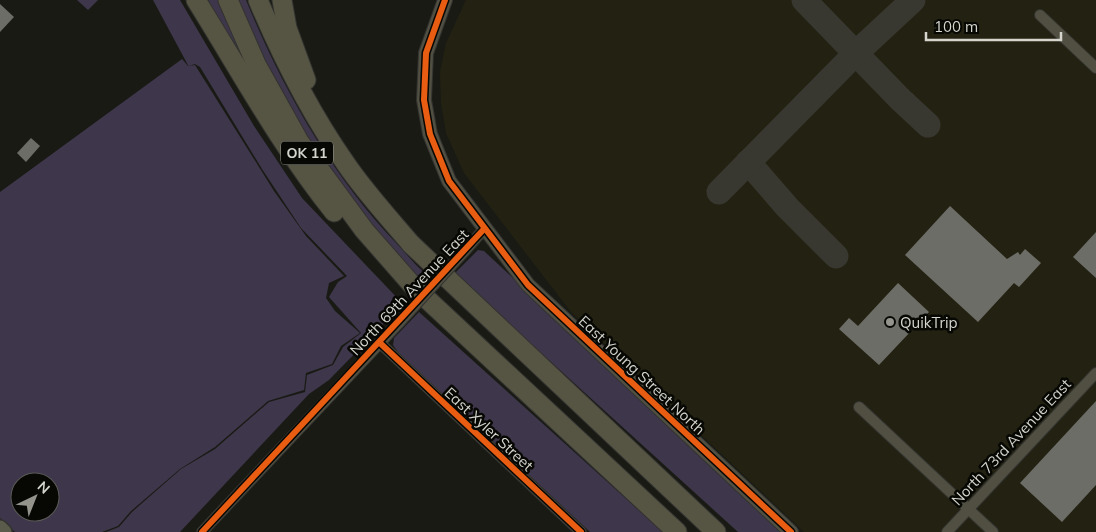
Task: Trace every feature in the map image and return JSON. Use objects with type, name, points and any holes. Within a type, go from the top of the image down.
[{"type":"highway","points":[[196,0],[280,138],[311,184],[376,260],[414,287]]},
{"type":"highway","name":"OK 11","points":[[228,0],[256,64],[300,143],[358,223],[414,287],[677,532]]},
{"type":"highway","name":"OK 11","points":[[258,0],[287,66],[328,137],[373,200],[411,244],[716,532]]},
{"type":"highway","points":[[282,0],[294,49],[328,137]]},
{"type":"highway","points":[[681,499],[724,532]]},
{"type":"main road","points":[[0,528],[4,532]]},
{"type":"street","name":"North 69th Avenue East","points":[[202,532],[400,322],[484,229],[449,181],[439,158],[426,118],[424,100],[426,53],[445,0]]},
{"type":"street","points":[[1040,16],[1096,68]]},
{"type":"street","name":"East Young Street North","points":[[484,229],[528,285],[791,532]]},
{"type":"street","name":"East Xyler Street","points":[[380,343],[581,532]]},
{"type":"street","name":"North 73rd Avenue East","points":[[947,532],[1096,373]]},
{"type":"street","points":[[859,407],[993,532]]},
{"type":"shaded area","points":[[77,0],[98,0],[88,10]]},
{"type":"shaded area","points":[[153,0],[180,0],[254,126],[302,198],[403,304],[329,380],[309,394],[180,532],[106,532],[119,527],[132,512],[181,469],[215,449],[269,402],[305,392],[307,375],[333,365],[343,347],[361,333],[329,297],[338,282],[347,276],[301,228],[262,169],[200,67],[195,64],[189,66],[195,65],[274,191],[306,236],[344,276],[329,283],[326,298],[335,311],[360,333],[341,346],[332,364],[306,373],[304,390],[268,401],[215,447],[180,469],[131,511],[118,526],[102,532],[15,532],[0,518],[0,192],[182,59],[189,67]]},
{"type":"shaded area","points":[[200,0],[220,0],[253,81]]},
{"type":"shaded area","points":[[237,0],[246,0],[292,98],[330,160],[373,217],[416,265],[429,276],[422,284],[352,205],[280,96]]},
{"type":"shaded area","points":[[466,0],[1096,0],[1096,532],[804,532],[571,312],[464,173],[446,133],[441,103],[440,72],[446,43]]},
{"type":"shaded area","points":[[478,250],[484,251],[786,532],[738,532],[454,274]]},
{"type":"shaded area","points":[[419,312],[663,532],[590,532],[400,355],[393,345],[394,338]]},
{"type":"building","points":[[0,4],[14,17],[0,32]]},
{"type":"building","points":[[31,138],[40,146],[26,162],[17,153]]},
{"type":"building","points":[[950,206],[1007,259],[1018,252],[1020,255],[1025,249],[1041,263],[1019,287],[1014,283],[978,322],[905,255]]},
{"type":"building","points":[[1096,232],[1096,278],[1073,257]]},
{"type":"building","name":"QuikTrip","points":[[898,283],[929,312],[879,365],[839,329],[849,318],[858,326]]},
{"type":"building","points":[[1096,401],[1096,485],[1062,522],[1020,483]]},
{"type":"taxiway","points":[[804,0],[900,99],[928,125]]},
{"type":"taxiway","points":[[719,192],[856,53],[913,0]]},
{"type":"taxiway","points":[[748,162],[787,207],[836,256]]},
{"type":"cycle path","points":[[445,0],[426,53],[424,100],[430,134],[449,181],[528,285],[791,532]]},
{"type":"cycle path","points":[[202,532],[484,229]]},
{"type":"cycle path","points":[[380,343],[581,532]]},
{"type":"place","name":"QuikTrip","points":[[890,322]]}]
